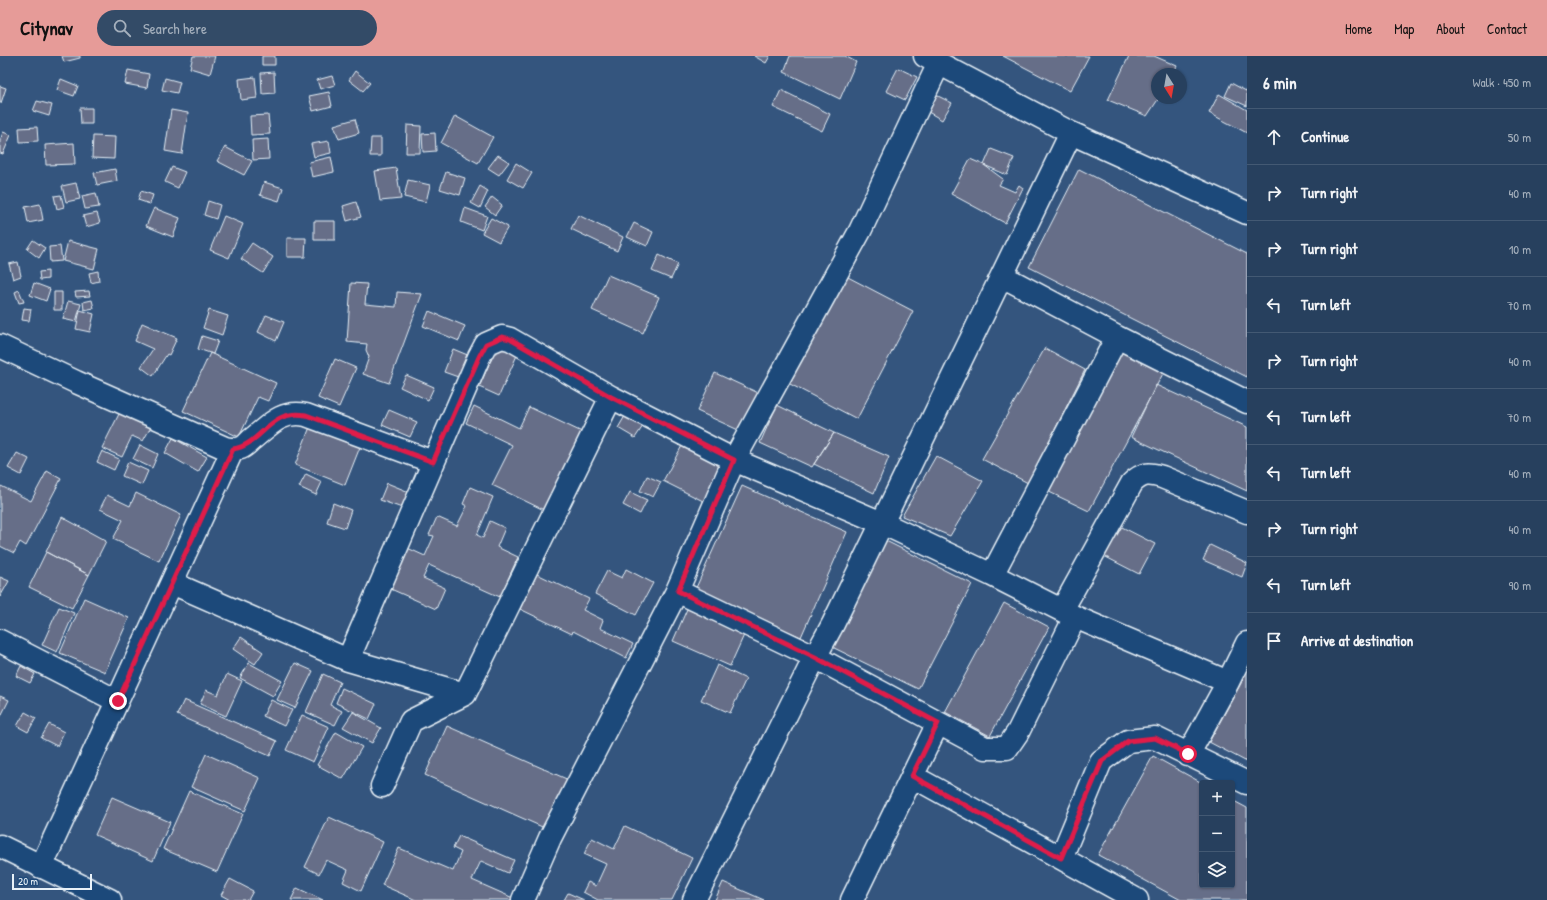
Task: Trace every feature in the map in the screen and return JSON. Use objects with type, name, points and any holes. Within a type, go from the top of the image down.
[{"type":"street","points":[[523,900],[550,838],[678,591],[734,460],[860,231],[932,60],[1071,133],[1247,214]]},
{"type":"street","points":[[694,900],[815,657],[833,624],[1071,133]]},
{"type":"street","points":[[1002,276],[1117,338],[1247,402]]},
{"type":"street","points":[[348,660],[479,357],[486,344],[502,337],[510,339],[611,397],[734,460],[882,523],[992,575],[1069,614],[1228,682]]},
{"type":"street","points":[[992,575],[1117,338]]},
{"type":"street","points":[[0,346],[225,448],[241,448],[276,420],[285,415],[295,413],[306,415],[433,462]]},
{"type":"street","points":[[382,786],[411,720],[465,694],[611,397]]},
{"type":"street","points":[[41,866],[233,449]]},
{"type":"street","points":[[678,591],[815,657],[985,748],[1007,748],[1018,732],[1069,614],[1132,483],[1142,475],[1150,474],[1162,477],[1247,512]]},
{"type":"street","points":[[172,583],[348,660],[465,694]]},
{"type":"street","points":[[0,641],[118,701]]},
{"type":"street","points":[[1188,754],[1228,682],[1247,643]]},
{"type":"street","points":[[852,900],[938,723]]},
{"type":"street","points":[[1061,858],[1102,761],[1128,741],[1155,738],[1247,783]]},
{"type":"street","points":[[912,776],[1137,900]]},
{"type":"street","points":[[0,846],[110,900]]},
{"type":"building","points":[[62,56],[80,56],[80,58],[64,62]]},
{"type":"building","points":[[193,56],[215,56],[210,74],[190,68]]},
{"type":"building","points":[[262,56],[275,56],[275,65],[262,65]]},
{"type":"building","points":[[754,56],[770,56],[766,63]]},
{"type":"building","points":[[790,56],[845,56],[856,62],[840,99],[784,72]]},
{"type":"building","points":[[1003,56],[1089,56],[1070,91]]},
{"type":"building","points":[[1129,56],[1154,56],[1177,66],[1176,68],[1151,68],[1151,104],[1155,104],[1147,116],[1108,100]]},
{"type":"building","points":[[898,68],[917,77],[905,100],[886,91]]},
{"type":"building","points":[[128,70],[149,74],[147,88],[125,84]]},
{"type":"building","points":[[355,71],[370,83],[363,91],[349,80]]},
{"type":"building","points":[[274,72],[275,93],[262,94],[261,73]]},
{"type":"building","points":[[332,76],[335,85],[320,89],[317,80]]},
{"type":"building","points":[[255,77],[257,98],[241,100],[239,79]]},
{"type":"building","points":[[165,78],[180,82],[177,93],[162,90]]},
{"type":"building","points":[[61,79],[78,86],[74,96],[57,90]]},
{"type":"building","points":[[1231,83],[1246,91],[1247,88],[1247,106],[1225,96]]},
{"type":"building","points":[[0,86],[6,88],[1,103],[0,103]]},
{"type":"building","points":[[781,90],[830,114],[822,131],[773,107]]},
{"type":"building","points":[[329,92],[332,106],[313,111],[309,96]]},
{"type":"building","points":[[932,93],[952,103],[942,120],[923,109]]},
{"type":"building","points":[[1219,94],[1247,110],[1247,133],[1209,113]]},
{"type":"building","points":[[37,101],[52,105],[49,116],[33,111]]},
{"type":"building","points":[[80,108],[92,108],[92,124],[81,124]]},
{"type":"building","points":[[171,110],[188,113],[182,154],[165,151]]},
{"type":"building","points":[[268,115],[270,134],[251,135],[250,116]]},
{"type":"building","points":[[455,116],[493,137],[478,163],[441,143]]},
{"type":"building","points":[[355,119],[359,133],[339,139],[334,125]]},
{"type":"building","points":[[407,125],[421,126],[420,153],[406,153]]},
{"type":"building","points":[[37,127],[38,141],[20,142],[19,128]]},
{"type":"building","points":[[3,132],[11,135],[3,154],[0,153],[0,141]]},
{"type":"building","points":[[435,133],[436,151],[423,152],[422,134]]},
{"type":"building","points":[[93,136],[115,137],[114,159],[92,158]]},
{"type":"building","points":[[371,138],[381,138],[381,156],[370,156]]},
{"type":"building","points":[[268,139],[269,159],[253,160],[252,140]]},
{"type":"building","points":[[329,141],[331,153],[314,157],[311,144]]},
{"type":"building","points":[[74,143],[75,164],[46,165],[45,145]]},
{"type":"building","points":[[225,147],[252,161],[244,175],[217,161]]},
{"type":"building","points":[[991,149],[1014,158],[1007,175],[984,165]]},
{"type":"building","points":[[498,155],[509,162],[499,175],[488,168]]},
{"type":"building","points":[[331,157],[334,172],[312,177],[309,162]]},
{"type":"building","points":[[970,159],[984,165],[1003,179],[999,185],[1015,192],[1019,185],[1023,188],[1005,223],[951,194]]},
{"type":"building","points":[[516,163],[532,173],[523,188],[507,179]]},
{"type":"building","points":[[172,167],[185,172],[178,188],[165,182]]},
{"type":"building","points":[[396,168],[401,199],[380,201],[375,171]]},
{"type":"building","points":[[115,169],[117,181],[97,185],[94,173]]},
{"type":"building","points":[[1079,169],[1247,254],[1247,377],[1029,267]]},
{"type":"building","points":[[446,172],[465,178],[460,195],[440,189]]},
{"type":"building","points":[[408,180],[430,185],[426,202],[404,197]]},
{"type":"building","points":[[264,182],[283,188],[279,201],[260,195]]},
{"type":"building","points":[[76,183],[80,199],[66,202],[62,186]]},
{"type":"building","points":[[480,186],[488,191],[480,208],[471,203]]},
{"type":"building","points":[[141,191],[153,195],[150,204],[138,200]]},
{"type":"building","points":[[96,193],[99,207],[85,209],[82,196]]},
{"type":"building","points":[[61,195],[64,207],[57,209],[54,196]]},
{"type":"building","points":[[492,197],[502,205],[495,215],[485,207]]},
{"type":"building","points":[[208,201],[220,205],[216,219],[204,215]]},
{"type":"building","points":[[356,202],[361,217],[347,221],[343,206]]},
{"type":"building","points":[[40,204],[43,220],[28,223],[25,207]]},
{"type":"building","points":[[154,208],[180,218],[173,237],[146,226]]},
{"type":"building","points":[[465,208],[487,216],[482,230],[461,222]]},
{"type":"building","points":[[97,213],[100,223],[86,227],[83,216]]},
{"type":"building","points":[[578,215],[623,237],[617,251],[571,229]]},
{"type":"building","points":[[224,216],[243,224],[229,258],[210,250]]},
{"type":"building","points":[[491,218],[508,227],[499,242],[482,233]]},
{"type":"building","points":[[314,221],[335,221],[335,240],[314,240]]},
{"type":"building","points":[[634,223],[653,232],[647,246],[627,237]]},
{"type":"building","points":[[287,238],[306,238],[305,257],[287,257]]},
{"type":"building","points":[[33,240],[45,248],[39,258],[27,249]]},
{"type":"building","points":[[68,241],[99,249],[94,269],[63,261]]},
{"type":"building","points":[[252,243],[273,257],[263,273],[241,259]]},
{"type":"building","points":[[60,246],[62,261],[50,262],[49,247]]},
{"type":"building","points":[[659,255],[678,264],[671,279],[652,271]]},
{"type":"building","points":[[18,262],[21,276],[13,279],[9,264]]},
{"type":"building","points":[[48,271],[48,279],[40,280],[39,272]]},
{"type":"building","points":[[98,271],[99,281],[91,283],[89,273]]},
{"type":"building","points":[[608,275],[659,297],[643,333],[592,310]]},
{"type":"building","points":[[844,275],[913,311],[857,419],[788,383]]},
{"type":"building","points":[[34,283],[50,289],[46,301],[30,295]]},
{"type":"building","points":[[351,283],[367,284],[365,304],[396,307],[397,292],[422,294],[389,383],[363,374],[369,357],[366,350],[367,344],[347,342]]},
{"type":"building","points":[[19,290],[24,302],[19,303],[15,292]]},
{"type":"building","points":[[89,291],[90,296],[76,297],[75,292]]},
{"type":"building","points":[[54,292],[62,292],[62,310],[54,310]]},
{"type":"building","points":[[92,300],[94,308],[84,310],[83,302]]},
{"type":"building","points":[[68,301],[81,304],[76,322],[63,319]]},
{"type":"building","points":[[24,308],[31,309],[29,321],[22,320]]},
{"type":"building","points":[[80,310],[94,314],[90,332],[76,329]]},
{"type":"building","points":[[209,310],[228,316],[222,335],[203,328]]},
{"type":"building","points":[[429,311],[465,326],[459,341],[423,326]]},
{"type":"building","points":[[266,315],[284,322],[276,341],[258,332]]},
{"type":"building","points":[[142,323],[177,338],[169,355],[167,354],[153,376],[141,367],[153,349],[135,341]]},
{"type":"building","points":[[202,336],[218,341],[213,354],[198,349]]},
{"type":"building","points":[[498,344],[518,353],[499,396],[479,387]]},
{"type":"building","points":[[1045,348],[1085,370],[1028,483],[982,459]]},
{"type":"building","points":[[1119,348],[1166,368],[1089,511],[1045,490]]},
{"type":"building","points":[[453,349],[470,356],[461,378],[444,372]]},
{"type":"building","points":[[210,353],[276,383],[268,401],[258,397],[239,437],[183,411]]},
{"type":"building","points":[[335,359],[356,368],[339,407],[318,398]]},
{"type":"building","points":[[715,373],[765,396],[747,434],[697,411]]},
{"type":"building","points":[[406,375],[434,387],[428,400],[400,387]]},
{"type":"building","points":[[1156,385],[1247,427],[1247,491],[1131,437]]},
{"type":"building","points":[[777,405],[834,433],[812,467],[760,443]]},
{"type":"building","points":[[474,406],[519,428],[529,407],[584,433],[546,511],[492,485],[512,445],[466,423]]},
{"type":"building","points":[[121,410],[152,425],[143,441],[132,436],[122,457],[102,448]]},
{"type":"building","points":[[389,410],[417,422],[410,437],[382,425]]},
{"type":"building","points":[[625,416],[643,426],[635,438],[618,428]]},
{"type":"building","points":[[310,427],[360,447],[345,485],[295,465]]},
{"type":"building","points":[[834,433],[889,457],[874,493],[814,464]]},
{"type":"building","points":[[173,438],[207,457],[198,472],[165,453]]},
{"type":"building","points":[[684,442],[729,465],[709,504],[663,481]]},
{"type":"building","points":[[140,445],[158,454],[152,468],[133,459]]},
{"type":"building","points":[[102,451],[119,459],[114,470],[97,462]]},
{"type":"building","points":[[17,453],[29,459],[21,475],[8,468]]},
{"type":"building","points":[[936,456],[983,481],[950,536],[902,516]]},
{"type":"building","points":[[128,462],[148,471],[142,485],[122,476]]},
{"type":"building","points":[[47,471],[61,479],[26,546],[20,542],[14,553],[0,546],[1,486],[31,501]]},
{"type":"building","points":[[306,474],[322,482],[316,495],[299,487]]},
{"type":"building","points":[[647,476],[661,482],[653,497],[640,491]]},
{"type":"building","points":[[387,483],[409,492],[402,508],[380,500]]},
{"type":"building","points":[[742,486],[847,532],[801,637],[695,590]]},
{"type":"building","points":[[470,487],[493,497],[477,535],[483,538],[490,521],[505,528],[497,547],[518,557],[500,597],[429,565],[423,578],[445,588],[436,609],[384,586],[403,546],[425,556],[434,536],[429,535],[437,517],[457,526],[467,506],[463,504]]},
{"type":"building","points":[[630,492],[647,500],[640,514],[623,505]]},
{"type":"building","points":[[136,493],[181,515],[159,561],[113,539],[123,520],[100,509],[107,495],[130,506]]},
{"type":"building","points":[[333,503],[351,510],[345,528],[327,522]]},
{"type":"building","points":[[62,517],[106,541],[89,575],[46,552]]},
{"type":"building","points":[[1116,524],[1155,544],[1139,574],[1100,554]]},
{"type":"building","points":[[884,540],[972,584],[918,689],[830,646]]},
{"type":"building","points":[[1210,545],[1247,563],[1242,577],[1203,560]]},
{"type":"building","points":[[46,552],[89,575],[72,608],[29,587]]},
{"type":"building","points":[[626,569],[653,583],[636,615],[595,594],[607,571],[622,578]]},
{"type":"building","points":[[537,574],[589,599],[583,610],[603,620],[600,628],[633,644],[626,658],[573,631],[572,634],[520,609]]},
{"type":"building","points":[[0,577],[9,581],[0,597]]},
{"type":"building","points":[[84,598],[129,618],[105,672],[60,653]]},
{"type":"building","points":[[1004,603],[1049,627],[990,736],[945,712]]},
{"type":"building","points":[[59,607],[74,613],[57,652],[42,645]]},
{"type":"building","points":[[687,609],[744,635],[730,666],[673,641]]},
{"type":"building","points":[[241,637],[263,652],[255,664],[233,649]]},
{"type":"building","points":[[249,663],[282,681],[273,696],[240,678]]},
{"type":"building","points":[[295,663],[313,671],[295,708],[277,700]]},
{"type":"building","points":[[717,665],[746,679],[730,713],[701,700]]},
{"type":"building","points":[[21,666],[35,674],[30,683],[16,676]]},
{"type":"building","points":[[1247,672],[1247,762],[1209,742]]},
{"type":"building","points":[[227,674],[242,681],[226,716],[200,704],[206,690],[218,695]]},
{"type":"building","points":[[323,674],[340,682],[330,705],[342,711],[335,725],[306,712]]},
{"type":"building","points":[[342,688],[376,704],[369,719],[336,703]]},
{"type":"building","points":[[0,696],[9,700],[0,718]]},
{"type":"building","points":[[184,700],[277,741],[270,756],[177,715]]},
{"type":"building","points":[[271,700],[292,710],[284,726],[263,716]]},
{"type":"building","points":[[25,712],[36,718],[28,732],[17,726]]},
{"type":"building","points":[[353,712],[381,728],[372,743],[343,727]]},
{"type":"building","points":[[302,715],[329,727],[313,762],[286,750]]},
{"type":"building","points":[[49,724],[64,732],[57,746],[41,738]]},
{"type":"building","points":[[447,726],[571,781],[549,830],[425,775]]},
{"type":"building","points":[[336,732],[362,747],[343,779],[317,765]]},
{"type":"building","points":[[206,754],[260,778],[245,811],[191,787]]},
{"type":"building","points":[[1153,756],[1199,781],[1199,888],[1235,888],[1235,802],[1247,808],[1247,900],[1181,900],[1098,855]]},
{"type":"building","points":[[189,791],[243,814],[217,872],[163,849]]},
{"type":"building","points":[[112,797],[170,822],[153,861],[95,835]]},
{"type":"building","points":[[329,817],[383,842],[361,891],[343,882],[348,870],[326,860],[319,874],[305,867]]},
{"type":"building","points":[[625,826],[692,858],[672,900],[598,900],[583,892],[588,882],[596,886],[606,864],[584,854],[592,838],[614,849]]},
{"type":"building","points":[[459,836],[514,860],[508,873],[481,861],[472,880],[513,898],[512,900],[416,900],[382,885],[399,848],[453,871],[461,852],[453,848]]},
{"type":"building","points":[[230,879],[253,891],[248,900],[230,900],[221,895]]},
{"type":"building","points":[[723,882],[764,900],[715,900]]},
{"type":"building","points":[[297,888],[323,900],[291,900]]},
{"type":"building","points":[[568,893],[584,900],[564,900]]},
{"type":"route","points":[[118,701],[233,449],[241,448],[276,420],[285,415],[295,413],[306,415],[433,462],[486,344],[502,337],[510,339],[611,397],[734,460],[678,591],[815,657],[938,723],[912,776],[1061,858],[1102,761],[1128,741],[1155,738],[1188,754]]}]
